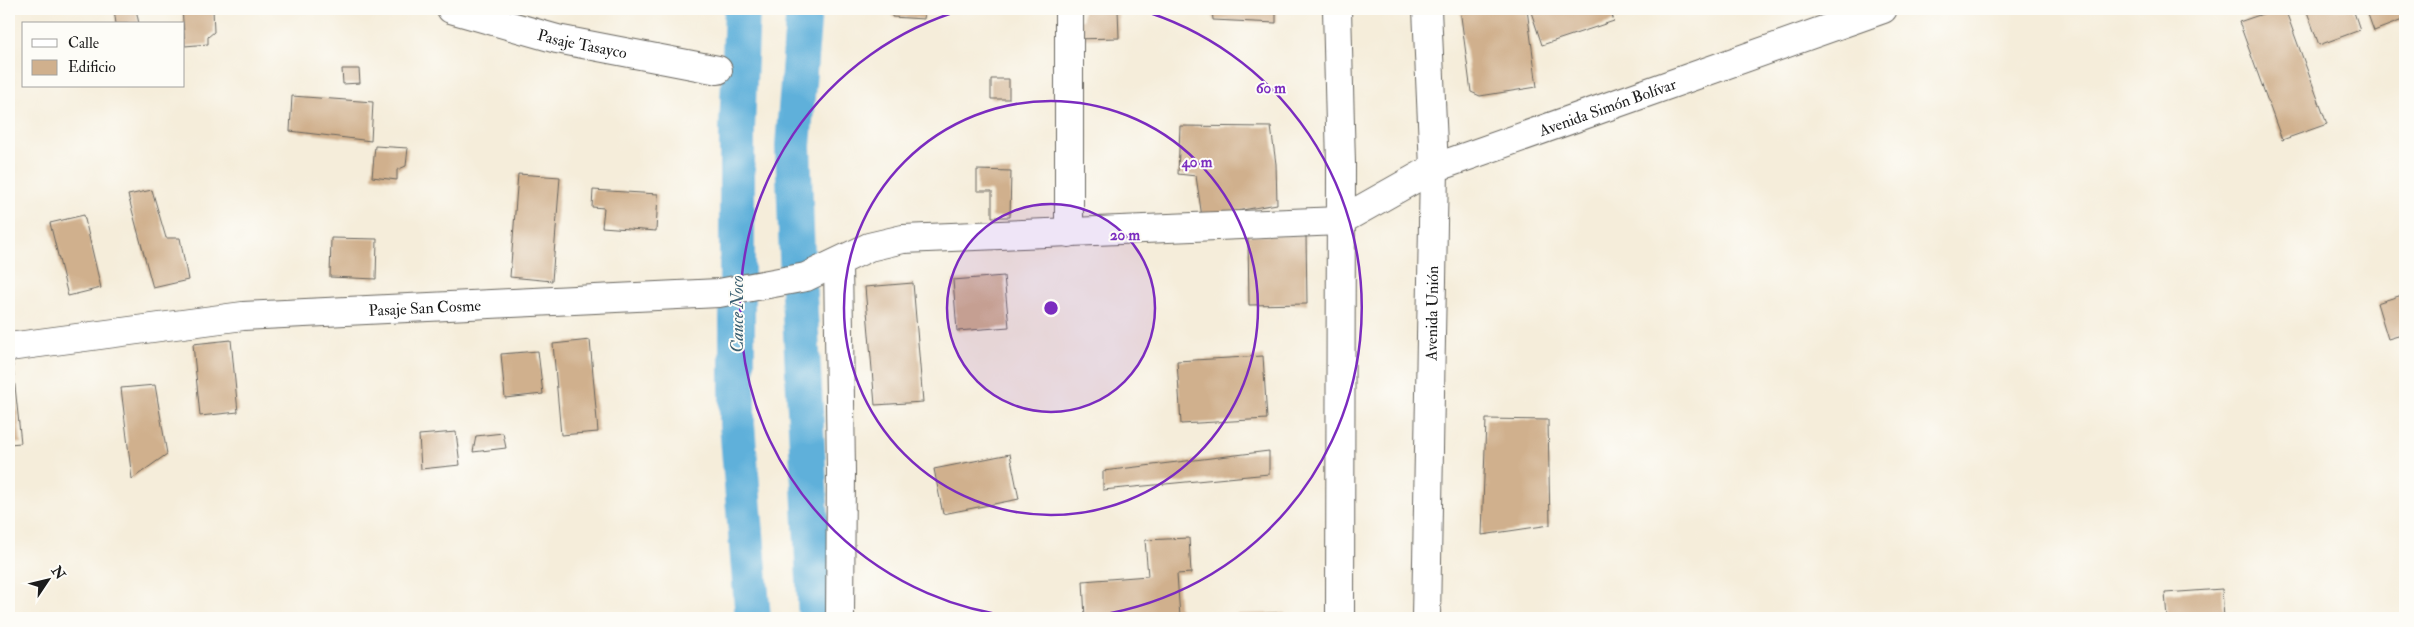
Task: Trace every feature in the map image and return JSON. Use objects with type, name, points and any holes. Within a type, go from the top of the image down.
[{"type":"street","name":"Pasaje Tasayco","points":[[451,9],[557,39],[718,70]]},
{"type":"street","points":[[1069,9],[1069,233]]},
{"type":"street","points":[[1337,9],[1342,164],[1340,221],[1340,618]]},
{"type":"street","name":"Avenida Unión","points":[[1426,618],[1434,168],[1427,9]]},
{"type":"street","name":"Avenida Simón Bolívar","points":[[1340,221],[1434,168],[1883,9]]},
{"type":"street","name":"Pasaje San Cosme","points":[[9,346],[243,316],[719,293],[806,277],[869,247],[903,239],[1340,221]]},
{"type":"street","points":[[838,263],[841,471],[840,618]]},
{"type":"building","points":[[114,9],[136,9],[139,22],[116,22]]},
{"type":"building","points":[[182,9],[213,9],[214,32],[208,37],[208,44],[185,46],[185,22],[183,22]]},
{"type":"building","points":[[892,9],[925,9],[924,19],[892,17]]},
{"type":"building","points":[[1083,9],[1118,9],[1119,38],[1072,39],[1071,21],[1083,20]]},
{"type":"building","points":[[1212,9],[1276,9],[1276,23],[1213,20]]},
{"type":"building","points":[[1460,9],[1527,9],[1537,87],[1480,96],[1471,92]]},
{"type":"building","points":[[1530,9],[1610,9],[1614,21],[1542,45]]},
{"type":"building","points":[[1614,9],[1637,9],[1616,16]]},
{"type":"building","points":[[2277,9],[2285,9],[2327,124],[2282,140],[2239,22]]},
{"type":"building","points":[[2306,9],[2353,9],[2360,30],[2319,45]]},
{"type":"building","points":[[2366,9],[2405,9],[2405,19],[2374,31]]},
{"type":"building","points":[[342,69],[359,69],[360,83],[343,84]]},
{"type":"building","points":[[991,79],[1009,79],[1009,99],[991,99]]},
{"type":"building","points":[[292,96],[373,102],[371,141],[290,131]]},
{"type":"building","points":[[1180,126],[1271,127],[1276,164],[1277,204],[1202,217],[1196,176],[1178,174]]},
{"type":"building","points":[[375,146],[408,148],[406,166],[397,170],[397,180],[372,177]]},
{"type":"building","points":[[977,170],[1011,171],[1010,217],[992,217],[992,191],[977,191]]},
{"type":"building","points":[[518,174],[560,177],[552,281],[510,277]]},
{"type":"building","points":[[152,190],[166,238],[180,238],[188,280],[153,288],[128,195]]},
{"type":"building","points":[[593,190],[658,194],[656,231],[602,227],[604,208],[592,207]]},
{"type":"building","points":[[84,215],[101,288],[68,296],[50,223]]},
{"type":"building","points":[[1306,235],[1307,304],[1249,305],[1248,236]]},
{"type":"building","points":[[331,238],[377,239],[376,279],[330,277]]},
{"type":"building","points":[[1004,276],[1009,327],[957,331],[953,280]]},
{"type":"building","points":[[913,283],[923,402],[875,405],[865,287]]},
{"type":"building","points":[[2405,294],[2405,334],[2388,339],[2377,303]]},
{"type":"building","points":[[231,340],[238,412],[200,416],[193,344]]},
{"type":"building","points":[[590,340],[598,432],[561,435],[553,344]]},
{"type":"building","points":[[538,351],[543,394],[505,398],[501,354]]},
{"type":"building","points":[[1263,356],[1267,419],[1181,424],[1177,361]]},
{"type":"building","points":[[9,358],[12,358],[21,443],[9,444]]},
{"type":"building","points":[[155,385],[167,454],[132,479],[121,388]]},
{"type":"building","points":[[1486,419],[1548,420],[1550,525],[1482,535]]},
{"type":"building","points":[[456,432],[460,465],[421,469],[419,435]]},
{"type":"building","points":[[503,433],[506,448],[473,452],[476,436]]},
{"type":"building","points":[[1269,451],[1269,474],[1103,490],[1103,471]]},
{"type":"building","points":[[1010,454],[1019,499],[943,514],[934,469]]},
{"type":"building","points":[[1189,538],[1191,573],[1177,574],[1180,617],[1085,618],[1083,581],[1148,576],[1145,540]]},
{"type":"building","points":[[2222,589],[2224,618],[2167,618],[2165,593]]},
{"type":"building","points":[[1285,613],[1285,618],[1238,618],[1238,614]]},
{"type":"waterway","name":"Cauce Noco","points":[[742,9],[737,129],[737,425],[753,618]]},
{"type":"waterway","points":[[804,9],[793,146],[816,618]]}]
